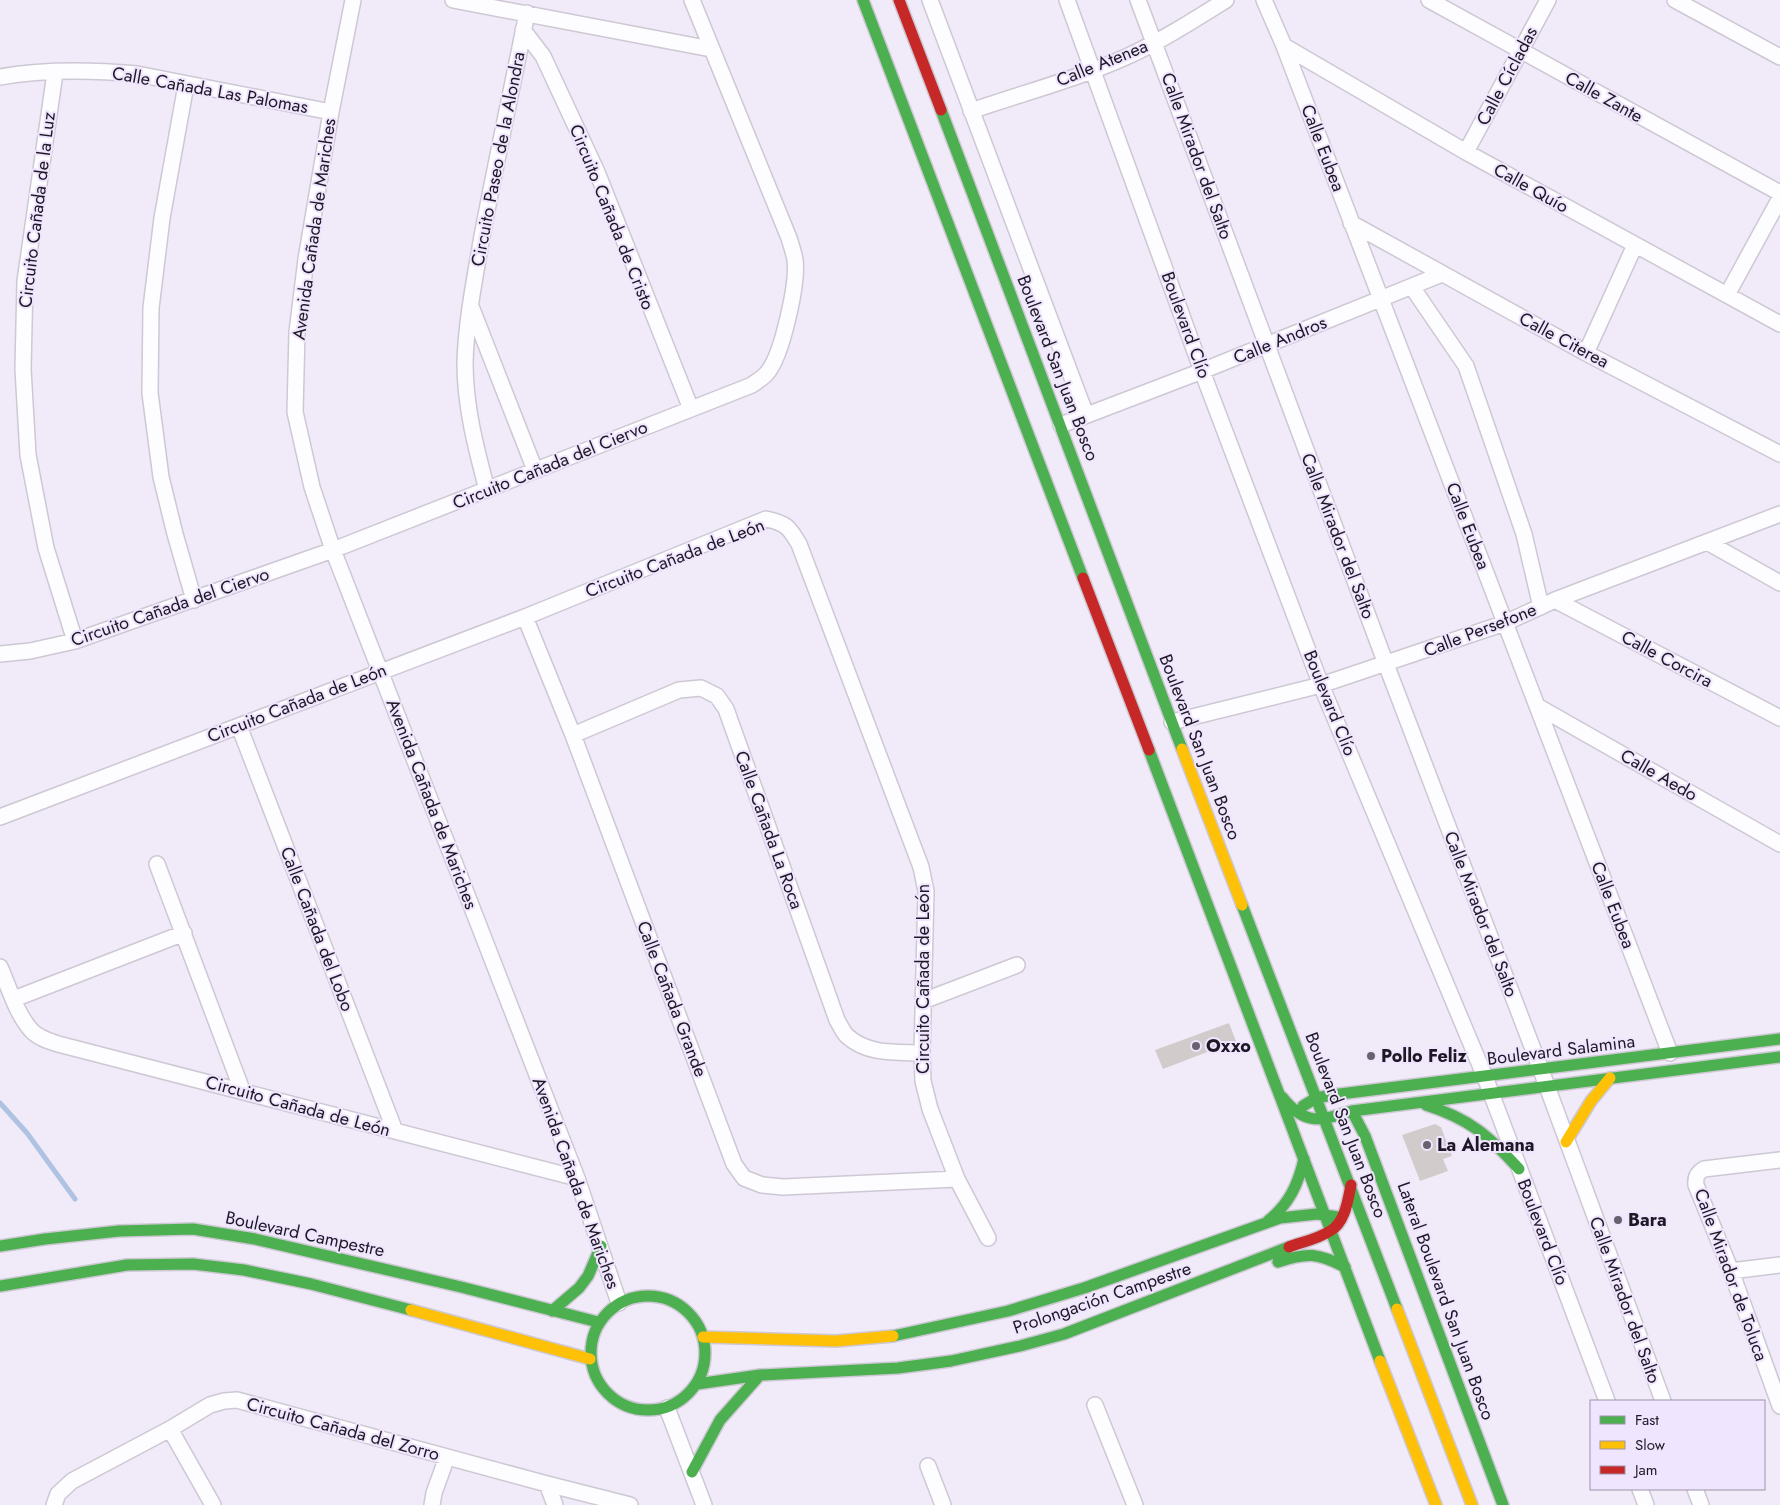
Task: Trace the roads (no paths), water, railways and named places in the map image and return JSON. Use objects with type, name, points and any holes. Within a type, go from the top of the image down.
[{"type":"main road","points":[[863,0],[1400,1415],[1436,1505]]},
{"type":"main road","name":"Boulevard San Juan Bosco","points":[[899,0],[1172,722],[1472,1505]]},
{"type":"main road","name":"Boulevard Salamina","points":[[1314,1093],[1485,1077],[1780,1039]]},
{"type":"main road","name":"Boulevard Salamina","points":[[1325,1119],[1352,1111],[1780,1056]]},
{"type":"main road","points":[[1566,1142],[1591,1101],[1610,1078]]},
{"type":"main road","points":[[1278,1091],[1299,1100],[1307,1098],[1314,1093]]},
{"type":"main road","points":[[1278,1091],[1288,1106],[1298,1115],[1310,1119],[1325,1119]]},
{"type":"main road","points":[[1295,1136],[1295,1124],[1298,1115],[1314,1093]]},
{"type":"main road","points":[[1417,1103],[1448,1111],[1481,1130],[1494,1140],[1519,1169]]},
{"type":"main road","name":"Lateral Boulevard San Juan Bosco","points":[[1352,1111],[1366,1136],[1503,1505]]},
{"type":"main road","points":[[1261,1226],[1284,1207],[1292,1197],[1298,1184],[1304,1159]]},
{"type":"main road","points":[[1331,1230],[1342,1219],[1347,1208],[1351,1185]]},
{"type":"main road","name":"Prolongación Campestre","points":[[704,1337],[836,1341],[889,1338],[1008,1311],[1046,1300],[1280,1218],[1296,1215],[1325,1215],[1342,1219],[1370,1237]]},
{"type":"main road","name":"Boulevard Campestre","points":[[0,1246],[119,1231],[193,1230],[265,1241],[598,1322]]},
{"type":"main road","name":"Prolongación Campestre","points":[[697,1384],[760,1375],[898,1368],[951,1361],[1020,1346],[1064,1334],[1223,1274],[1331,1230]]},
{"type":"main road","points":[[552,1310],[579,1288],[588,1276],[601,1246]]},
{"type":"main road","points":[[1223,1274],[1245,1274],[1300,1254],[1311,1253],[1330,1259],[1345,1268]]},
{"type":"main road","points":[[0,1286],[127,1265],[193,1264],[244,1270],[338,1291],[590,1359]]},
{"type":"main road","points":[[1372,1276],[1381,1279],[1390,1288]]},
{"type":"main road","points":[[1356,1298],[1360,1280]]},
{"type":"main road","points":[[651,1296],[668,1299],[684,1308],[696,1321],[704,1337],[706,1361],[697,1384],[679,1402],[667,1408],[647,1411],[626,1407],[608,1396],[596,1379],[590,1359],[591,1342],[598,1322],[619,1303],[634,1298],[651,1296]]},
{"type":"main road","points":[[692,1472],[720,1420],[760,1375]]},
{"type":"street","name":"Avenida Cañada de Mariches","points":[[353,0],[331,112],[306,259],[298,323],[295,412],[312,487],[333,550],[577,1178],[619,1303]]},
{"type":"street","points":[[453,0],[711,48]]},
{"type":"street","name":"Circuito Cañada del Ciervo","points":[[0,654],[30,651],[75,641],[333,550],[752,385],[767,374],[780,346],[795,285],[795,260],[789,238],[692,0]]},
{"type":"street","points":[[930,0],[1086,415]]},
{"type":"street","name":"Boulevard Clío","points":[[1067,0],[1202,371],[1321,685],[1485,1077],[1607,1400]]},
{"type":"street","name":"Calle Mirador del Salto","points":[[1138,0],[1386,664],[1541,1070],[1663,1400]]},
{"type":"street","name":"Calle Atenea","points":[[971,111],[1093,70],[1127,56],[1226,0]]},
{"type":"street","name":"Calle Eubea","points":[[1264,0],[1284,46],[1382,299],[1670,1054]]},
{"type":"street","name":"Calle Zante","points":[[1429,0],[1780,193]]},
{"type":"street","name":"Calle Cícladas","points":[[1466,152],[1548,0]]},
{"type":"street","points":[[1675,0],[1780,57]]},
{"type":"street","name":"Circuito Paseo de la Alondra","points":[[487,490],[471,426],[465,364],[470,304],[487,208],[526,14]]},
{"type":"street","name":"Circuito Cañada de Cristo","points":[[523,30],[543,56],[597,172],[691,409]]},
{"type":"street","name":"Calle Quío","points":[[1284,46],[1466,152],[1780,324]]},
{"type":"street","name":"Calle Cañada Las Palomas","points":[[0,77],[24,73],[105,72],[137,74],[331,112]]},
{"type":"street","name":"Circuito Cañada de la Luz","points":[[55,73],[25,281],[23,369],[28,455],[46,548],[75,641]]},
{"type":"street","points":[[186,85],[162,218],[151,308],[150,393],[161,477],[194,600]]},
{"type":"street","points":[[1728,295],[1780,198]]},
{"type":"street","name":"Calle Citerea","points":[[1351,222],[1586,353],[1780,454]]},
{"type":"street","points":[[1586,353],[1635,246]]},
{"type":"street","name":"Calle Andros","points":[[1061,425],[1202,371],[1442,274]]},
{"type":"street","points":[[1412,286],[1466,366],[1524,534],[1541,607]]},
{"type":"street","points":[[470,304],[535,470]]},
{"type":"street","name":"Calle Persefone","points":[[1172,722],[1321,685],[1506,623],[1555,600],[1780,514]]},
{"type":"street","name":"Circuito Cañada de León","points":[[0,817],[525,617],[766,519],[780,522],[789,528],[799,544],[921,867],[926,891],[923,1081],[930,1109],[957,1179],[988,1238]]},
{"type":"street","points":[[1707,542],[1780,583]]},
{"type":"street","name":"Calle Corcira","points":[[1555,600],[1780,718]]},
{"type":"street","name":"Calle Cañada Grande","points":[[525,617],[573,735],[734,1164],[744,1178],[762,1185],[783,1187],[957,1179]]},
{"type":"street","name":"Calle Cañada La Roca","points":[[573,735],[679,690],[701,688],[717,696],[726,709],[836,1020],[846,1035],[860,1046],[880,1052],[922,1053]]},
{"type":"street","name":"Calle Aedo","points":[[1537,706],[1780,844]]},
{"type":"street","name":"Calle Cañada del Lobo","points":[[239,726],[394,1131]]},
{"type":"street","points":[[157,864],[242,1090]]},
{"type":"street","points":[[14,999],[184,933]]},
{"type":"street","points":[[923,1002],[1017,965]]},
{"type":"street","name":"Circuito Cañada de León","points":[[0,967],[14,999],[32,1031],[43,1039],[577,1178]]},
{"type":"street","name":"Calle Mirador de Toluca","points":[[1780,1160],[1704,1170],[1698,1172],[1695,1178],[1696,1185],[1731,1271],[1773,1369],[1780,1406]]},
{"type":"street","points":[[1731,1271],[1780,1264]]},
{"type":"street","name":"Circuito Cañada del Zorro","points":[[54,1505],[58,1494],[72,1481],[210,1405],[237,1400],[630,1505]]},
{"type":"street","points":[[1095,1405],[1135,1505]]},
{"type":"street","points":[[667,1408],[704,1505]]},
{"type":"street","points":[[170,1428],[212,1505]]},
{"type":"street","points":[[432,1505],[434,1493],[447,1457]]},
{"type":"street","points":[[928,1466],[943,1505]]},
{"type":"street","points":[[547,1484],[555,1505]]},
{"type":"street","points":[[1640,1490],[1646,1505]]},
{"type":"street","points":[[1695,1490],[1701,1505]]},
{"type":"waterway","points":[[0,1103],[27,1133],[75,1199]]},
{"type":"place","name":"Oxxo","points":[[1196,1046]]},
{"type":"place","name":"Pollo Feliz","points":[[1371,1056]]},
{"type":"place","name":"La Alemana","points":[[1427,1145]]},
{"type":"place","name":"Bara","points":[[1618,1220]]}]
